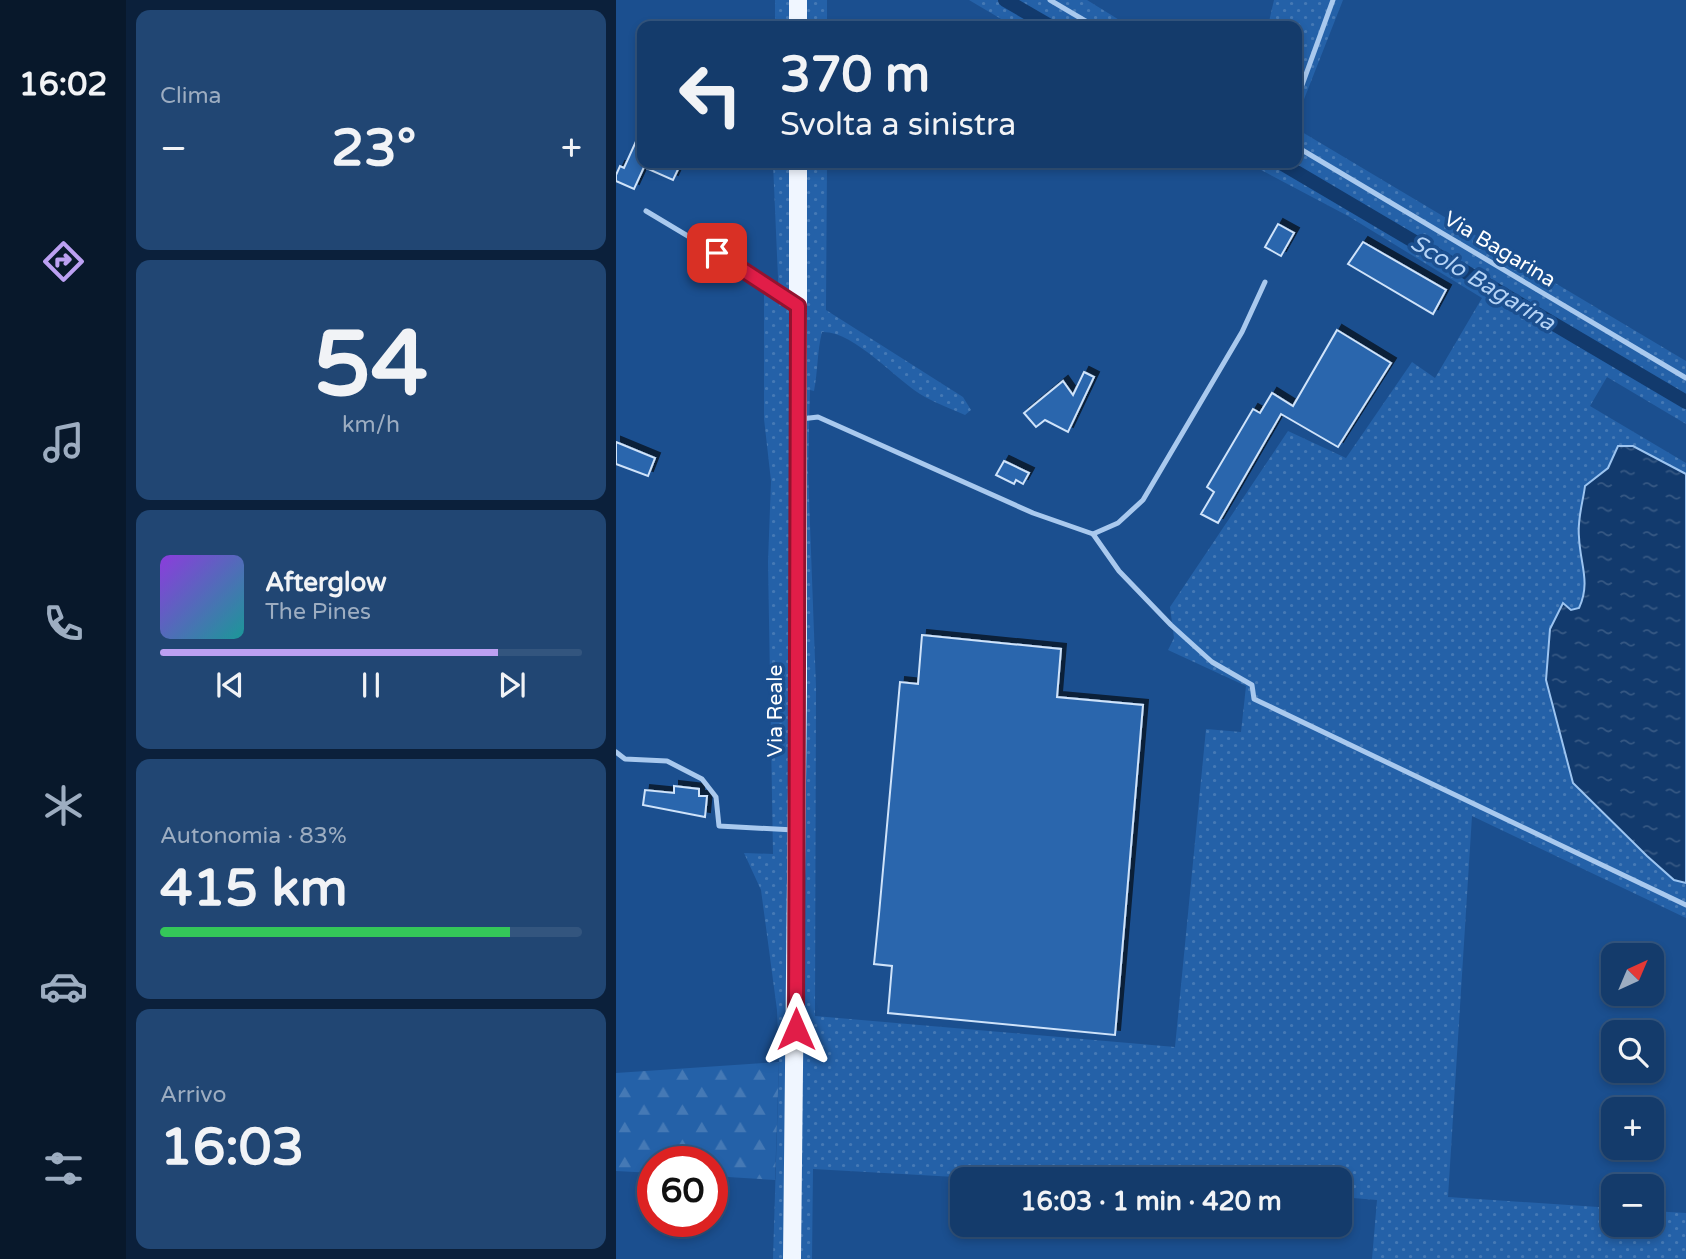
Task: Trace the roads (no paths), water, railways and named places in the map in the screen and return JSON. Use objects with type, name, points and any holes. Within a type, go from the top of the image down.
[{"type":"main road","points":[[798,0],[798,21]]},
{"type":"main road","name":"Via Reale","points":[[792,1259],[797,830],[798,168]]},
{"type":"lane","points":[[1050,0],[1086,21]]},
{"type":"lane","points":[[1302,86],[1333,0]]},
{"type":"lane","name":"Via Bagarina","points":[[1302,150],[1686,378]]},
{"type":"lane","points":[[646,211],[763,281],[798,306]]},
{"type":"lane","points":[[1093,534],[1118,523],[1143,500],[1242,332],[1265,282]]},
{"type":"lane","points":[[798,419],[818,417],[1033,513],[1093,534],[1119,571],[1171,625],[1212,662],[1252,685],[1254,699],[1686,905]]},
{"type":"lane","points":[[616,752],[625,759],[667,761],[702,779],[716,797],[719,826],[797,830]]},
{"type":"water","points":[[1618,446],[1633,446],[1686,474],[1686,883],[1674,880],[1573,783],[1546,680],[1550,629],[1563,603],[1571,610],[1579,608],[1584,590],[1579,518],[1585,486],[1608,468]]},
{"type":"waterway","name":"Scolo Bagarina","points":[[1005,0],[1041,21]]},
{"type":"waterway","name":"Scolo Bagarina","points":[[1289,168],[1686,402]]}]
